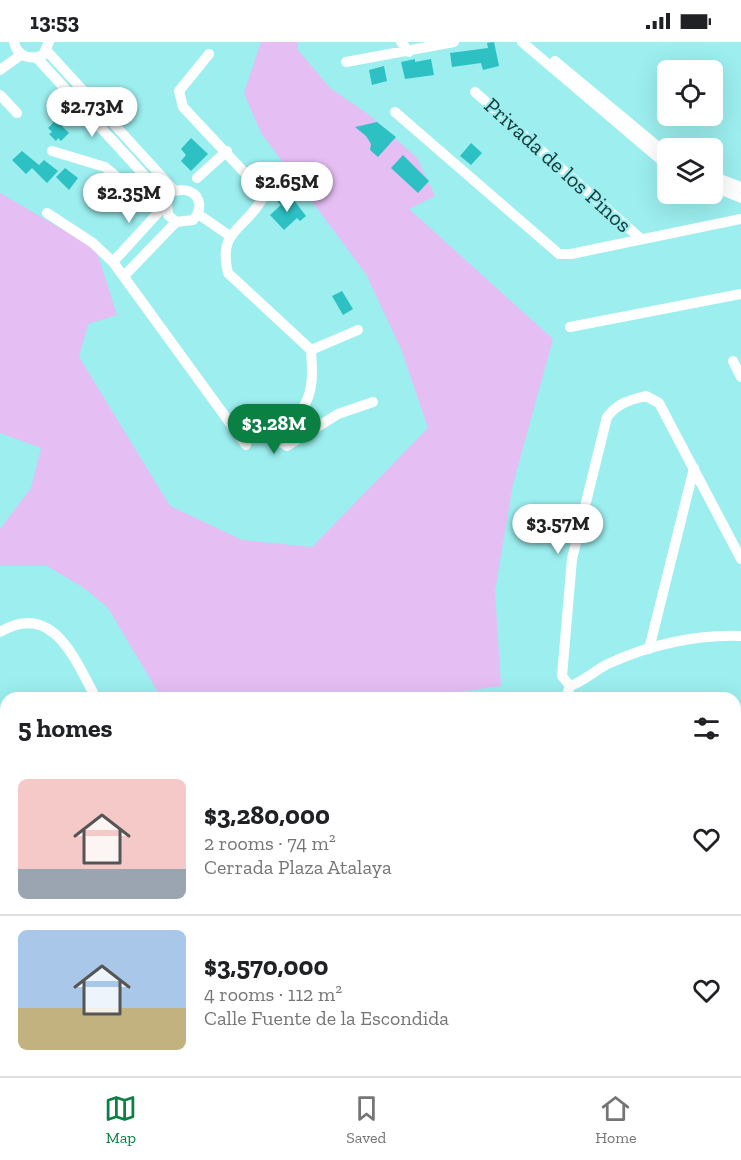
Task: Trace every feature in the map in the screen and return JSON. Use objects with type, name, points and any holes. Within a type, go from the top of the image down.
[{"type":"street","points":[[14,42],[21,55]]},
{"type":"street","points":[[401,42],[409,52]]},
{"type":"street","points":[[346,62],[454,42]]},
{"type":"street","points":[[522,42],[657,157]]},
{"type":"street","points":[[533,42],[657,146]]},
{"type":"street","points":[[0,70],[21,55],[37,58],[167,200],[168,215],[176,222],[184,223],[193,220],[200,206],[198,197],[192,191],[183,189],[175,191],[48,46],[37,58]]},
{"type":"street","points":[[209,54],[179,91],[183,107],[227,151],[259,188],[262,198],[257,208],[225,244],[228,273],[310,350],[311,387],[305,404],[282,434],[282,443],[287,446],[338,414],[373,402]]},
{"type":"street","name":"Privada de los Pinos","points":[[475,92],[641,239]]},
{"type":"street","points":[[0,95],[17,113]]},
{"type":"street","points":[[395,112],[548,248],[559,254],[571,254],[741,219]]},
{"type":"street","points":[[52,151],[105,167],[138,194]]},
{"type":"street","points":[[197,178],[227,151]]},
{"type":"street","points":[[128,184],[141,170]]},
{"type":"street","points":[[723,181],[741,188]]},
{"type":"street","points":[[723,191],[741,198]]},
{"type":"street","points":[[113,262],[166,204]]},
{"type":"street","points":[[47,213],[93,243],[113,262],[246,446]]},
{"type":"street","points":[[198,214],[230,236]]},
{"type":"street","points":[[124,276],[176,222]]},
{"type":"street","points":[[126,249],[138,263]]},
{"type":"street","points":[[570,327],[741,294]]},
{"type":"street","points":[[310,350],[358,330]]},
{"type":"street","points":[[733,361],[741,377]]},
{"type":"street","points":[[570,686],[562,676],[572,559],[607,417],[614,408],[625,401],[646,396],[659,403],[741,559]]},
{"type":"street","points":[[649,649],[694,468]]},
{"type":"street","points":[[0,632],[19,623],[29,622],[51,631],[67,645],[93,692]]},
{"type":"street","points":[[568,692],[570,686],[608,664],[649,649],[680,641],[741,636]]},
{"type":"shaded area","points":[[261,42],[298,42],[298,50],[330,88],[368,114],[417,158],[435,196],[409,209],[553,339],[513,484],[495,591],[501,686],[459,692],[158,692],[108,608],[84,588],[47,566],[0,566],[0,529],[31,488],[41,448],[0,433],[0,193],[96,249],[117,315],[88,324],[79,357],[170,506],[242,540],[312,547],[428,428],[401,349],[366,274],[261,133],[244,93]]},
{"type":"building","points":[[494,42],[499,66],[483,70],[481,63],[452,67],[450,53],[488,48],[487,43]]},
{"type":"building","points":[[415,59],[415,62],[431,59],[434,75],[405,79],[401,62]]},
{"type":"building","points":[[384,66],[387,81],[372,85],[369,70]]},
{"type":"building","points":[[56,120],[69,133],[61,141],[58,138],[56,141],[49,134],[52,132],[48,128]]},
{"type":"building","points":[[377,122],[396,137],[378,157],[370,150],[371,144],[366,136],[355,127]]},
{"type":"building","points":[[191,138],[208,154],[191,171],[181,161],[186,155],[181,149]]},
{"type":"building","points":[[471,143],[482,153],[471,165],[460,156]]},
{"type":"building","points":[[22,151],[39,165],[44,160],[58,171],[47,183],[32,168],[26,174],[12,160]]},
{"type":"building","points":[[403,155],[429,181],[418,193],[391,168]]},
{"type":"building","points":[[65,168],[78,178],[69,190],[56,177]]},
{"type":"building","points":[[284,194],[291,202],[293,199],[306,216],[300,221],[297,218],[284,230],[270,215],[281,205],[277,201]]},
{"type":"building","points":[[342,291],[353,309],[343,315],[332,296]]}]
